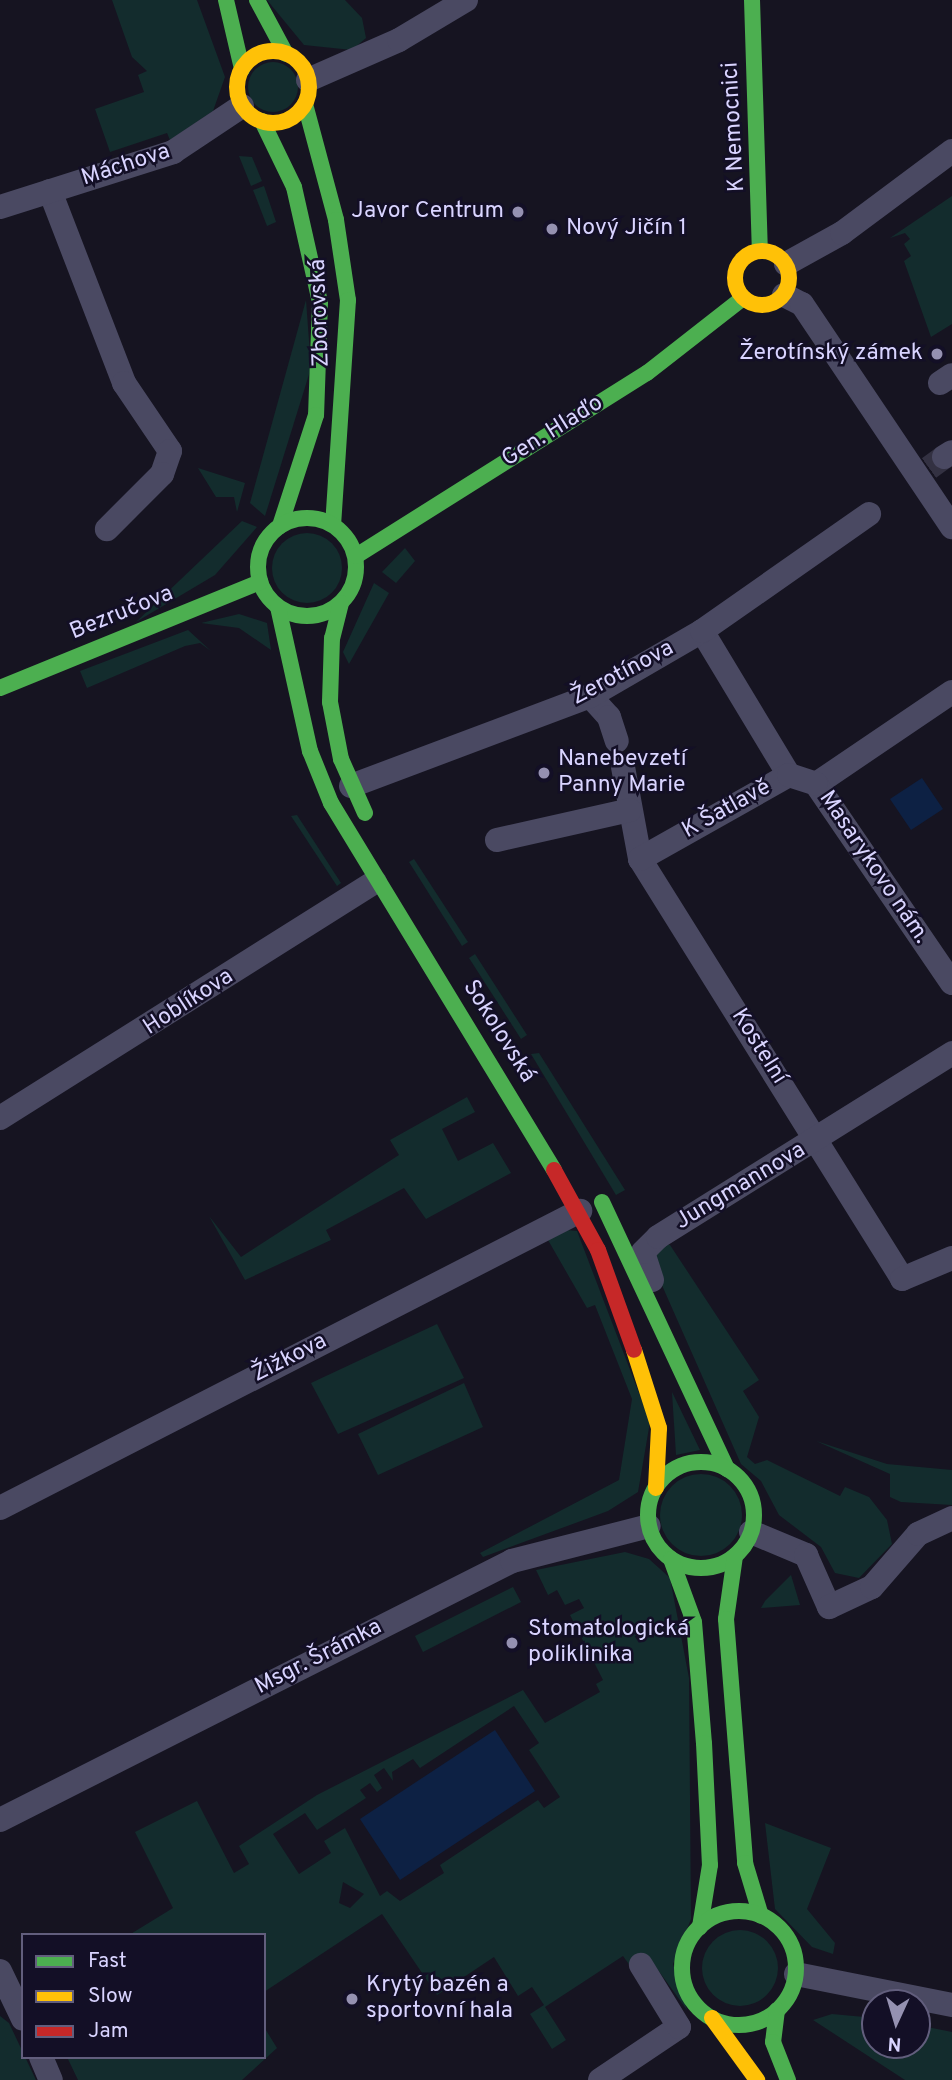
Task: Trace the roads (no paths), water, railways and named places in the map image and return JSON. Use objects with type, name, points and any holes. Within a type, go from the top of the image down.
[{"type":"main road","points":[[226,0],[242,69],[237,85],[242,106],[262,121],[287,120],[306,92],[257,0]]},
{"type":"main road","name":"K Nemocnici","points":[[752,0],[760,251]]},
{"type":"main road","points":[[242,69],[263,52],[286,54]]},
{"type":"main road","name":"Zborovská","points":[[306,92],[336,220],[348,300],[333,525]]},
{"type":"main road","name":"Zborovská","points":[[262,121],[306,226],[320,302],[316,415],[280,526]]},
{"type":"main road","points":[[760,251],[786,264],[784,295],[765,306],[743,298],[735,282],[738,265],[760,251]]},
{"type":"main road","name":"Gen. Hlaďo","points":[[356,556],[647,373],[743,298]]},
{"type":"main road","points":[[341,603],[308,617],[278,607],[260,582],[261,551],[280,526],[310,518],[333,525],[356,556],[354,586],[341,603],[332,638],[330,702],[351,786],[375,833]]},
{"type":"main road","name":"Bezručova","points":[[0,688],[260,582]]},
{"type":"main road","name":"Sokolovská","points":[[278,607],[317,772],[375,882],[580,1210],[652,1398],[659,1428],[656,1488]]},
{"type":"main road","points":[[593,1186],[727,1469],[752,1500],[751,1532],[736,1556],[726,1619],[745,1863],[761,1916],[788,1939],[796,1974],[777,2010],[773,2042],[789,2080]]},
{"type":"main road","points":[[727,1469],[688,1464],[656,1488],[649,1526],[671,1559],[694,1622],[704,1743],[710,1865],[700,1927],[682,1971],[691,1998],[712,2018],[757,2080]]},
{"type":"main road","points":[[671,1559],[701,1568],[736,1556]]},
{"type":"main road","points":[[700,1927],[725,1913],[761,1916]]},
{"type":"main road","points":[[712,2018],[749,2024],[777,2010]]},
{"type":"street","points":[[306,92],[466,0]]},
{"type":"street","name":"Máchova","points":[[0,207],[173,152],[242,106]]},
{"type":"street","points":[[786,264],[842,233],[952,152]]},
{"type":"street","points":[[50,191],[124,383],[170,451],[162,474],[107,529]]},
{"type":"street","points":[[784,295],[802,304],[935,463],[952,527]]},
{"type":"street","name":"Žerotínova","points":[[351,786],[590,696],[702,631],[869,514]]},
{"type":"street","points":[[702,631],[789,775]]},
{"type":"street","name":"Masarykovo nám.","points":[[952,692],[816,784],[952,983]]},
{"type":"street","points":[[590,696],[609,717],[617,741]]},
{"type":"street","name":"Kostelní","points":[[623,767],[640,859],[902,1279],[952,1258]]},
{"type":"street","name":"K Šatlavě","points":[[640,859],[789,775],[816,784]]},
{"type":"street","points":[[497,840],[630,810]]},
{"type":"street","name":"Hoblíkova","points":[[0,1118],[375,882]]},
{"type":"street","name":"Jungmannova","points":[[683,1377],[670,1322],[643,1259],[646,1247],[952,1053]]},
{"type":"street","name":"Žižkova","points":[[0,1508],[580,1210]]},
{"type":"street","points":[[751,1532],[806,1555],[829,1607],[872,1587],[934,1521],[952,1518]]},
{"type":"street","name":"Msgr. Šrámka","points":[[0,1820],[512,1561],[649,1526]]},
{"type":"street","points":[[600,2080],[679,2027],[641,1965]]},
{"type":"street","points":[[0,1970],[21,2015]]},
{"type":"street","points":[[796,1974],[952,2005]]},
{"type":"street","points":[[42,2059],[51,2080]]},
{"type":"water","points":[[922,778],[943,809],[911,830],[890,799]]},
{"type":"water","points":[[495,1730],[535,1791],[400,1880],[360,1819]]},
{"type":"tunnel","points":[[929,468],[944,457]]},
{"type":"place","name":"Javor Centrum","points":[[518,212]]},
{"type":"place","name":"Nový Jičín 1","points":[[552,229]]},
{"type":"place","name":"Žerotínský zámek","points":[[937,354]]},
{"type":"place","name":"Nanebevzetí Panny Marie","points":[[544,773]]},
{"type":"place","name":"Stomatologická poliklinika","points":[[512,1643]]},
{"type":"place","name":"Krytý bazén a sportovní hala","points":[[352,1999]]}]
